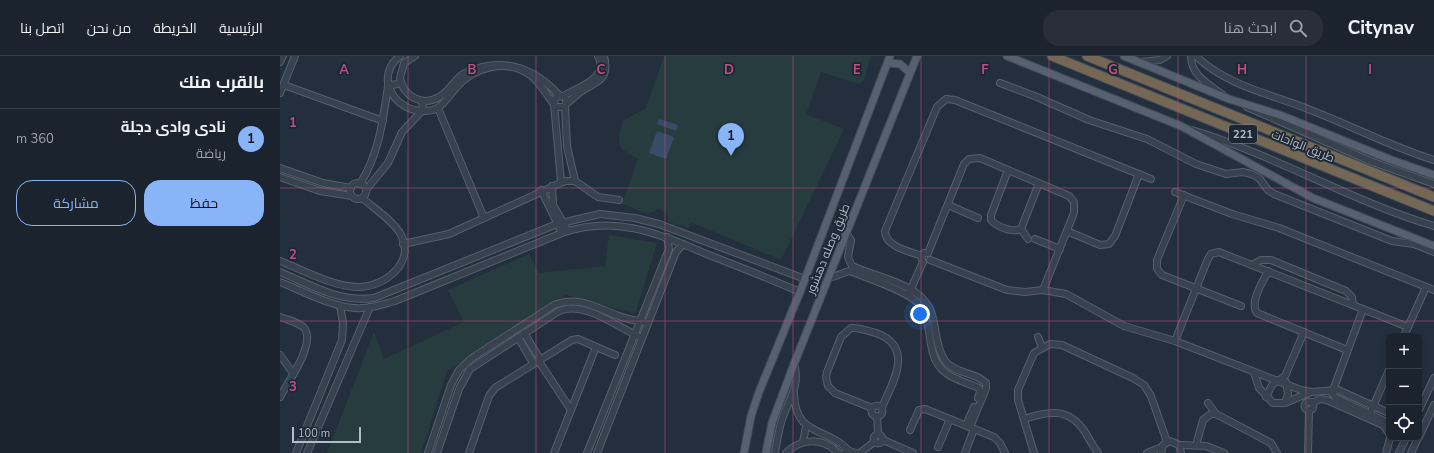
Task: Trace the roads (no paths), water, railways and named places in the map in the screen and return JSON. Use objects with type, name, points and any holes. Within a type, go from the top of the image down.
[{"type":"highway","name":"طريق الواحات","points":[[1052,56],[1434,211]]},
{"type":"highway","name":"طريق الواحات","points":[[1087,56],[1434,197]]},
{"type":"main road","name":"طريق وصله دهشور","points":[[766,453],[772,423],[794,364],[909,72],[917,56]]},
{"type":"main road","points":[[1007,56],[1181,126],[1308,196],[1434,246]]},
{"type":"main road","points":[[1124,56],[1229,99],[1286,117],[1373,153],[1434,175]]},
{"type":"main road","name":"طريق وصله دهشور","points":[[744,453],[751,416],[890,59]]},
{"type":"main road","points":[[890,59],[904,66],[909,72]]},
{"type":"street","points":[[280,62],[283,56]]},
{"type":"street","points":[[280,93],[295,56]]},
{"type":"street","points":[[360,184],[372,160],[383,120],[388,86],[387,79],[390,67],[399,56]]},
{"type":"street","points":[[415,56],[404,63],[402,67],[401,83],[407,94],[423,101],[432,100],[441,96],[460,75],[472,71],[510,66],[521,70],[538,82],[554,104],[561,108],[600,81],[606,68],[604,56]]},
{"type":"street","points":[[561,182],[554,104],[556,97],[561,96],[595,78],[600,69],[598,56]]},
{"type":"street","points":[[1138,62],[1160,60],[1167,56]]},
{"type":"street","points":[[1191,56],[1193,70],[1198,76],[1229,99],[1377,164],[1434,184]]},
{"type":"street","points":[[1196,56],[1213,69],[1240,83],[1312,110],[1394,146],[1434,160]]},
{"type":"street","points":[[388,86],[394,97],[404,106],[422,111],[438,108],[472,71],[489,62],[502,61],[516,63],[534,71],[566,99],[567,146],[575,181]]},
{"type":"street","points":[[388,86],[401,83]]},
{"type":"street","points":[[1000,83],[1037,97],[1089,120],[1147,139],[1196,164],[1226,174],[1243,172],[1251,174],[1259,178],[1274,194],[1392,241],[1414,244],[1434,252]]},
{"type":"street","points":[[284,85],[383,120]]},
{"type":"street","points":[[1151,179],[955,100],[946,99],[937,108],[885,231],[886,237],[889,242],[1007,290],[1025,292],[1043,290],[1055,291],[1077,299],[1098,314],[1124,326],[1175,341],[1287,385],[1311,392],[1338,390],[1386,412]]},
{"type":"street","points":[[362,198],[366,190],[388,163],[405,128],[422,111],[423,101]]},
{"type":"street","points":[[438,108],[484,218]]},
{"type":"street","points":[[1181,126],[1209,135],[1357,198],[1434,226]]},
{"type":"street","points":[[909,292],[926,258],[963,166],[969,158],[980,158],[1069,196],[1074,202],[1075,210],[1043,290]]},
{"type":"street","points":[[280,168],[308,179],[351,188]]},
{"type":"street","points":[[1008,170],[991,218],[995,224],[1012,231],[1021,229]]},
{"type":"street","points":[[1067,232],[1100,245],[1109,244],[1115,236],[1139,174]]},
{"type":"street","points":[[280,177],[320,191],[352,196],[357,199],[362,198],[395,228],[402,238],[404,255],[395,273],[378,284],[354,287],[340,284],[280,261]]},
{"type":"street","points":[[403,244],[449,234],[541,190],[565,181],[575,181],[598,197],[619,200]]},
{"type":"street","points":[[1021,229],[1039,183]]},
{"type":"street","points":[[351,188],[356,184],[360,184]]},
{"type":"street","points":[[360,184],[366,190]]},
{"type":"street","points":[[552,186],[553,205],[560,223]]},
{"type":"street","points":[[351,188],[352,196]]},
{"type":"street","points":[[541,190],[565,232]]},
{"type":"street","points":[[1176,192],[1232,214],[1279,228],[1434,290]]},
{"type":"street","points":[[1184,195],[1156,264],[1162,275],[1241,306]]},
{"type":"street","points":[[948,205],[978,218]]},
{"type":"street","points":[[280,272],[339,297],[357,300],[383,296],[560,223],[600,214],[629,216],[659,224],[805,279]]},
{"type":"street","points":[[280,282],[340,306],[357,308],[370,307],[395,302],[565,232],[594,225],[616,225],[643,230],[667,237],[800,292]]},
{"type":"street","points":[[1021,229],[1028,239]]},
{"type":"street","points":[[846,233],[851,240],[848,258],[851,268]]},
{"type":"street","points":[[587,453],[669,249],[667,237]]},
{"type":"street","points":[[1035,239],[1060,249]]},
{"type":"street","points":[[597,453],[676,252],[683,244]]},
{"type":"street","points":[[1175,341],[1208,257],[1215,253],[1223,253],[1408,327]]},
{"type":"street","points":[[741,268],[746,256]]},
{"type":"street","points":[[1252,265],[1261,260],[1271,260],[1346,291],[1352,297],[1353,305]]},
{"type":"street","points":[[829,277],[833,277],[851,268],[909,292],[927,302],[935,326],[941,355],[948,365],[986,383],[986,388],[975,410]]},
{"type":"street","points":[[1268,271],[1255,302],[1255,309],[1260,315],[1347,350]]},
{"type":"street","points":[[439,272],[443,282]]},
{"type":"street","points":[[1405,333],[1426,287]]},
{"type":"street","points":[[909,292],[923,311],[933,356],[940,368],[950,376],[980,389],[965,453]]},
{"type":"street","points":[[428,453],[451,385],[459,370],[472,358],[554,305],[561,302],[576,301],[620,317],[640,320],[647,323]]},
{"type":"street","points":[[296,453],[342,340],[344,322],[340,306]]},
{"type":"street","points":[[307,453],[370,307]]},
{"type":"street","points":[[437,453],[458,390],[465,375],[476,364],[559,311],[573,308],[581,309],[642,338]]},
{"type":"street","points":[[1363,309],[1331,391],[1334,397],[1386,422]]},
{"type":"street","points":[[280,317],[301,325],[307,334],[302,358],[280,397]]},
{"type":"street","points":[[928,328],[935,326]]},
{"type":"street","points":[[877,416],[882,413],[882,408],[897,374],[899,367],[898,354],[892,344],[882,336],[860,328],[851,328],[841,337],[827,372],[826,382],[831,390],[836,393],[872,408],[876,406],[882,408]]},
{"type":"street","points":[[1266,397],[1270,388],[1285,376],[1304,332]]},
{"type":"street","points":[[524,333],[537,360]]},
{"type":"street","points":[[518,337],[537,360],[571,410]]},
{"type":"street","points":[[1038,337],[1042,347]]},
{"type":"street","points":[[469,453],[493,390],[501,383],[572,340],[578,340],[615,355]]},
{"type":"street","points":[[1034,453],[1018,400],[1018,390],[1031,358],[1042,347],[1050,344],[1062,345],[1139,381],[1151,396],[1168,442]]},
{"type":"street","points":[[554,453],[596,347]]},
{"type":"street","points":[[280,355],[294,373]]},
{"type":"street","points":[[794,364],[796,378],[794,393],[796,408],[806,426],[834,438],[847,452],[856,453]]},
{"type":"street","points":[[1254,372],[1259,388],[1266,397],[1276,404],[1285,403],[1311,392]]},
{"type":"street","points":[[1285,376],[1288,394],[1285,403]]},
{"type":"street","points":[[1370,414],[1386,377]]},
{"type":"street","points":[[1421,405],[1434,378]]},
{"type":"street","points":[[775,453],[781,423],[794,393]]},
{"type":"street","points":[[1308,452],[1309,411],[1314,408],[1312,402],[1317,399],[1327,400],[1383,425],[1386,429]]},
{"type":"street","points":[[1208,403],[1216,414],[1271,443],[1277,453]]},
{"type":"street","points":[[1422,431],[1434,405]]},
{"type":"street","points":[[872,408],[872,413],[877,416]]},
{"type":"street","points":[[910,430],[921,409],[925,408],[997,440],[1005,453]]},
{"type":"street","points":[[1024,419],[1044,412],[1063,414],[1079,424],[1098,453]]},
{"type":"street","points":[[1196,445],[1203,420],[1211,414],[1216,414]]},
{"type":"street","points":[[860,453],[874,442],[874,438],[878,434],[877,416]]},
{"type":"street","points":[[938,447],[950,419]]},
{"type":"street","points":[[803,442],[806,426]]},
{"type":"street","points":[[878,434],[882,435],[883,440],[913,453]]},
{"type":"street","points":[[874,442],[880,443],[883,440]]},
{"type":"street","points":[[1386,453],[1389,441]]},
{"type":"street","points":[[1399,453],[1405,441]]},
{"type":"street","points":[[1411,453],[1417,441]]},
{"type":"street","points":[[786,453],[803,442],[822,443],[838,453]]},
{"type":"street","points":[[1147,453],[1161,450],[1168,442],[1175,442],[1179,445],[1196,445],[1224,453]]},
{"type":"street","points":[[1179,445],[1181,453]]},
{"type":"water","points":[[659,119],[678,125],[676,131],[657,124]]},
{"type":"water","points":[[657,131],[674,137],[666,159],[649,153]]},
{"type":"place","name":"نادى وادى دجلة","points":[[731,156]]}]
